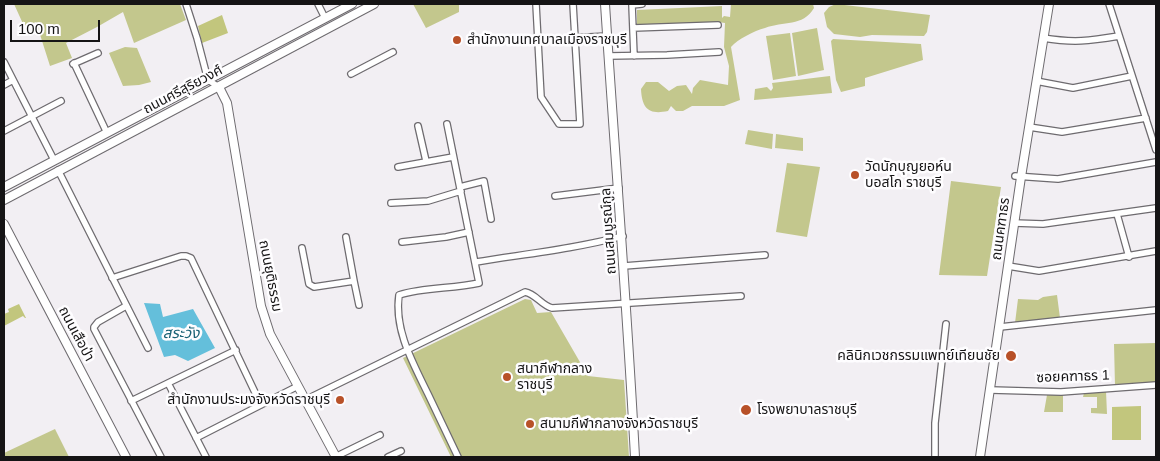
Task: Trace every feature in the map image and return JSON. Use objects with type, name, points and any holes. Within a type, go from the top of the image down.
[{"type":"street","points":[[186,4],[208,80],[218,87]]},
{"type":"street","points":[[318,4],[325,18]]},
{"type":"street","name":"ถนนศรีสุริยวงศ์","points":[[4,187],[352,4]]},
{"type":"street","name":"ถนนศรีสุริยวงศ์","points":[[4,200],[374,4]]},
{"type":"street","points":[[536,4],[542,96],[559,124],[580,124],[573,4]]},
{"type":"street","name":"ถนนสมบูรณ์กูล","points":[[605,4],[630,344],[635,457]]},
{"type":"street","points":[[634,56],[632,5],[642,4]]},
{"type":"street","name":"ถนนคฑาธร","points":[[980,457],[1000,327],[1014,223],[1018,176],[1029,127],[1049,4]]},
{"type":"street","points":[[1109,4],[1156,150]]},
{"type":"street","points":[[633,28],[718,25]]},
{"type":"street","points":[[509,40],[607,36]]},
{"type":"street","points":[[1043,38],[1067,42],[1088,42],[1119,36]]},
{"type":"street","points":[[351,74],[393,52]]},
{"type":"street","points":[[609,56],[719,52]]},
{"type":"street","points":[[98,53],[74,64],[92,97],[107,133]]},
{"type":"street","points":[[4,62],[148,348]]},
{"type":"street","points":[[1036,81],[1072,88],[1132,76]]},
{"type":"street","points":[[4,85],[13,80]]},
{"type":"street","name":"ถนนยุติธรรม","points":[[218,87],[227,103],[261,306],[270,334],[335,457]]},
{"type":"street","points":[[4,131],[60,101]]},
{"type":"street","points":[[1029,127],[1062,132],[1146,118]]},
{"type":"street","points":[[447,124],[479,283],[464,287],[408,292],[398,295],[399,321],[407,351],[458,457]]},
{"type":"street","points":[[418,126],[426,161]]},
{"type":"street","points":[[398,167],[453,157]]},
{"type":"street","points":[[1018,176],[1058,179],[1156,162]]},
{"type":"street","points":[[391,204],[428,201],[484,181],[491,219]]},
{"type":"street","points":[[555,196],[619,188]]},
{"type":"street","points":[[1014,223],[1043,224],[1156,208]]},
{"type":"street","points":[[1117,214],[1129,257]]},
{"type":"street","name":"ถนนเสือป่า","points":[[4,224],[126,457]]},
{"type":"street","points":[[402,242],[446,238],[469,232]]},
{"type":"street","points":[[476,262],[543,253],[622,236]]},
{"type":"street","points":[[346,237],[359,305]]},
{"type":"street","points":[[302,248],[309,284],[314,287],[354,280]]},
{"type":"street","points":[[1008,266],[1039,271],[1156,252]]},
{"type":"street","points":[[624,266],[765,255]]},
{"type":"street","points":[[112,278],[181,256],[191,258],[261,404]]},
{"type":"street","points":[[305,400],[525,292],[532,293],[545,306],[552,308],[741,296]]},
{"type":"street","points":[[126,306],[98,322],[94,330],[161,457]]},
{"type":"street","points":[[1000,327],[1156,310]]},
{"type":"street","points":[[935,457],[935,423],[946,324]]},
{"type":"street","points":[[131,401],[236,350]]},
{"type":"street","points":[[168,383],[206,457]]},
{"type":"street","name":"ซอยคฑาธร 1","points":[[991,390],[1061,392],[1156,385]]},
{"type":"street","points":[[196,438],[298,386]]},
{"type":"street","points":[[335,457],[380,434]]},
{"type":"street","points":[[388,457],[401,450]]},
{"type":"green space","points":[[14,4],[180,4],[186,20],[134,43],[123,12],[66,43],[72,58],[50,66],[36,22],[24,26]]},
{"type":"green space","points":[[413,4],[459,4],[459,12],[426,28]]},
{"type":"green space","points":[[731,4],[813,4],[814,8],[809,14],[798,21],[756,31],[742,38],[731,47],[740,100],[724,106],[692,106],[683,111],[676,111],[671,106],[668,111],[661,112],[648,109],[643,101],[641,89],[646,82],[658,82],[669,91],[677,86],[686,85],[692,94],[693,88],[700,80],[728,85],[729,66],[724,47],[725,23],[637,25],[637,10],[722,6],[722,18],[724,16],[730,17]]},
{"type":"green space","points":[[836,4],[930,15],[927,32],[924,36],[872,35],[860,37],[834,34],[827,27],[824,13],[829,7]]},
{"type":"green space","points":[[222,15],[228,33],[202,43],[198,26]]},
{"type":"green space","points":[[817,28],[824,70],[798,76],[792,33]]},
{"type":"green space","points":[[790,33],[796,76],[773,80],[766,36]]},
{"type":"green space","points":[[833,39],[921,44],[923,60],[865,78],[865,86],[841,92],[836,80],[831,41]]},
{"type":"green space","points":[[125,47],[137,48],[151,82],[123,86],[109,53]]},
{"type":"green space","points":[[830,76],[832,93],[754,100],[755,89],[767,87],[771,91],[773,88],[772,83]]},
{"type":"green space","points":[[748,130],[773,134],[772,149],[745,144]]},
{"type":"green space","points":[[776,134],[803,138],[803,151],[775,148]]},
{"type":"green space","points":[[787,163],[820,167],[807,237],[776,232]]},
{"type":"green space","points":[[951,181],[1001,187],[987,276],[939,275]]},
{"type":"green space","points":[[1057,295],[1060,318],[1015,323],[1018,299],[1038,300],[1043,297]]},
{"type":"green space","name":"สนากีฬากลาง ราชบุรี","points":[[525,299],[531,300],[537,313],[551,312],[588,376],[624,380],[629,457],[451,457],[403,358]]},
{"type":"green space","points":[[19,304],[26,318],[23,316],[4,326],[4,314],[9,312],[8,309]]},
{"type":"green space","points":[[1156,343],[1156,384],[1135,383],[1115,386],[1114,344]]},
{"type":"green space","points":[[1106,391],[1107,414],[1091,413],[1091,408],[1097,408],[1097,397],[1083,397],[1084,393]]},
{"type":"green space","points":[[1063,394],[1063,412],[1044,412],[1047,395]]},
{"type":"green space","points":[[1141,406],[1141,440],[1112,440],[1112,407]]},
{"type":"green space","points":[[55,429],[69,457],[5,457],[4,453]]},
{"type":"water","name":"สระวัง","points":[[144,303],[160,304],[163,317],[193,309],[215,348],[188,361],[175,355],[164,357]]},
{"type":"place","name":"สำนักงานเทศบาลเมืองราชบุรี","points":[[457,40]]},
{"type":"place","name":"วัดนักบุญยอห์น บอสโก ราชบุรี","points":[[855,175]]},
{"type":"place","name":"คลินิกเวชกรรมแพทย์เทียนชัย","points":[[1011,356]]},
{"type":"place","name":"สนากีฬากลาง ราชบุรี","points":[[507,377]]},
{"type":"place","name":"สำนักงานประมงจังหวัดราชบุรี","points":[[340,400]]},
{"type":"place","name":"โรงพยาบาลราชบุรี","points":[[746,410]]},
{"type":"place","name":"สนามกีฬากลางจังหวัดราชบุรี","points":[[530,424]]}]
